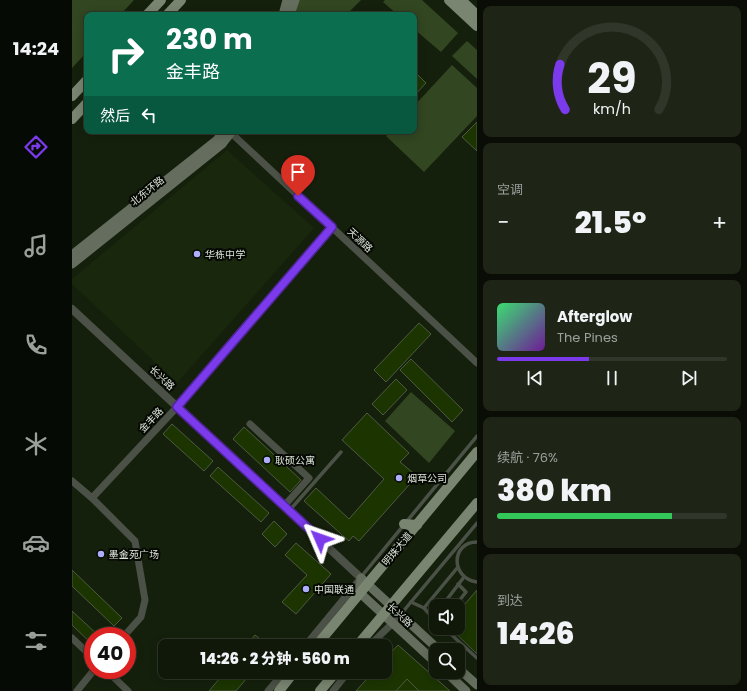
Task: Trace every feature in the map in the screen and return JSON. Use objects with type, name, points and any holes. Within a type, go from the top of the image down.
[{"type":"main road","points":[[150,12],[161,0]]},
{"type":"main road","points":[[170,12],[181,0]]},
{"type":"main road","points":[[284,12],[288,0]]},
{"type":"main road","points":[[291,12],[295,0]]},
{"type":"main road","points":[[449,0],[477,26]]},
{"type":"main road","points":[[461,0],[477,15]]},
{"type":"main road","points":[[72,96],[84,83]]},
{"type":"main road","points":[[72,119],[84,106]]},
{"type":"main road","name":"北东环路","points":[[72,255],[225,134]]},
{"type":"main road","name":"北东环路","points":[[72,264],[222,144],[227,134]]},
{"type":"main road","name":"明珠大道","points":[[322,639],[360,593],[364,581],[417,525],[477,452]]},
{"type":"main road","points":[[363,639],[477,503]]},
{"type":"main road","points":[[404,524],[417,525]]},
{"type":"main road","name":"长兴路","points":[[364,581],[431,643]]},
{"type":"main road","name":"长兴路","points":[[360,593],[429,657]]},
{"type":"main road","points":[[465,674],[477,685]]},
{"type":"main road","points":[[279,691],[288,679]]},
{"type":"main road","points":[[320,691],[330,679]]},
{"type":"main road","points":[[453,679],[466,691]]},
{"type":"street","name":"天源路","points":[[232,134],[477,363]]},
{"type":"street","name":"金丰路","points":[[92,498],[177,407],[332,227]]},
{"type":"street","name":"长兴路","points":[[72,309],[364,581]]},
{"type":"street","points":[[250,424],[309,478],[305,479],[286,509]]},
{"type":"street","points":[[72,481],[92,498],[135,541],[145,600],[141,617],[132,627]]},
{"type":"street","points":[[311,639],[364,581]]},
{"type":"street","points":[[376,639],[400,615]]},
{"type":"street","points":[[72,638],[84,649]]},
{"type":"street","points":[[77,691],[87,679]]},
{"type":"street","points":[[115,679],[128,691]]},
{"type":"street","points":[[268,691],[278,679]]},
{"type":"street","points":[[333,691],[342,679]]},
{"type":"lane","points":[[364,581],[404,524],[477,436]]},
{"type":"lane","points":[[286,509],[341,452]]},
{"type":"lane","points":[[400,615],[477,523]]},
{"type":"lane","points":[[477,542],[467,544],[462,548],[457,561],[458,567],[464,577],[477,582]]},
{"type":"lane","points":[[424,608],[458,567]]},
{"type":"lane","points":[[447,599],[464,577]]},
{"type":"lane","points":[[458,584],[466,592],[460,599]]},
{"type":"lane","points":[[411,602],[424,608],[429,614]]},
{"type":"lane","points":[[452,635],[477,658]]},
{"type":"shaded area","points":[[72,0],[134,0],[123,12],[84,12],[84,55],[72,68]]},
{"type":"shaded area","points":[[299,0],[361,0],[349,12],[296,12]]},
{"type":"shaded area","points":[[385,0],[422,0],[458,33],[441,52],[417,32],[417,12],[395,12],[383,2]]},
{"type":"shaded area","points":[[467,41],[477,50],[477,79],[452,56]]},
{"type":"shaded area","points":[[452,65],[477,88],[477,116],[424,172],[386,136],[388,134],[417,134],[417,103]]},
{"type":"shaded area","name":"华栋中学","points":[[227,150],[314,228],[177,383],[72,284],[72,279]]},
{"type":"shaded area","points":[[411,392],[455,431],[429,463],[385,421]]},
{"type":"building","points":[[417,74],[426,83],[417,93]]},
{"type":"building","points":[[477,122],[477,151],[462,137]]},
{"type":"building","points":[[419,323],[431,334],[386,382],[374,370]]},
{"type":"building","points":[[411,359],[463,410],[452,422],[400,370]]},
{"type":"building","points":[[396,379],[407,390],[383,415],[372,404]]},
{"type":"building","name":"烟草公司","points":[[367,413],[409,453],[400,462],[417,476],[359,541],[353,536],[349,541],[304,501],[316,488],[349,519],[384,479],[342,440]]},
{"type":"building","points":[[172,424],[213,461],[204,471],[163,434]]},
{"type":"building","name":"耿硕公寓","points":[[244,427],[301,480],[290,492],[233,439]]},
{"type":"building","points":[[218,467],[269,513],[261,522],[210,476]]},
{"type":"building","points":[[274,521],[287,534],[275,547],[262,534]]},
{"type":"building","name":"中国联通","points":[[296,543],[331,574],[296,614],[282,602],[307,575],[285,555]]},
{"type":"building","points":[[72,570],[122,618],[114,626],[72,586]]},
{"type":"building","points":[[477,590],[477,654],[457,635],[465,635],[465,604]]},
{"type":"building","points":[[72,611],[89,627],[84,627],[84,636],[72,625]]},
{"type":"building","points":[[255,635],[260,639],[252,639]]},
{"type":"building","points":[[398,645],[429,672],[429,679],[436,679],[450,691],[356,691],[367,679],[392,679],[392,651]]},
{"type":"building","points":[[219,679],[246,679],[236,691],[209,691]]},
{"type":"building","points":[[407,679],[419,691],[396,691]]},
{"type":"place","name":"华栋中学","points":[[197,254]]},
{"type":"place","name":"耿硕公寓","points":[[267,460]]},
{"type":"place","name":"烟草公司","points":[[399,478]]},
{"type":"place","name":"墨金苑广场","points":[[101,554]]},
{"type":"place","name":"中国联通","points":[[306,589]]},
{"type":"route","points":[[298,196],[332,227],[177,407],[320,539]]}]
